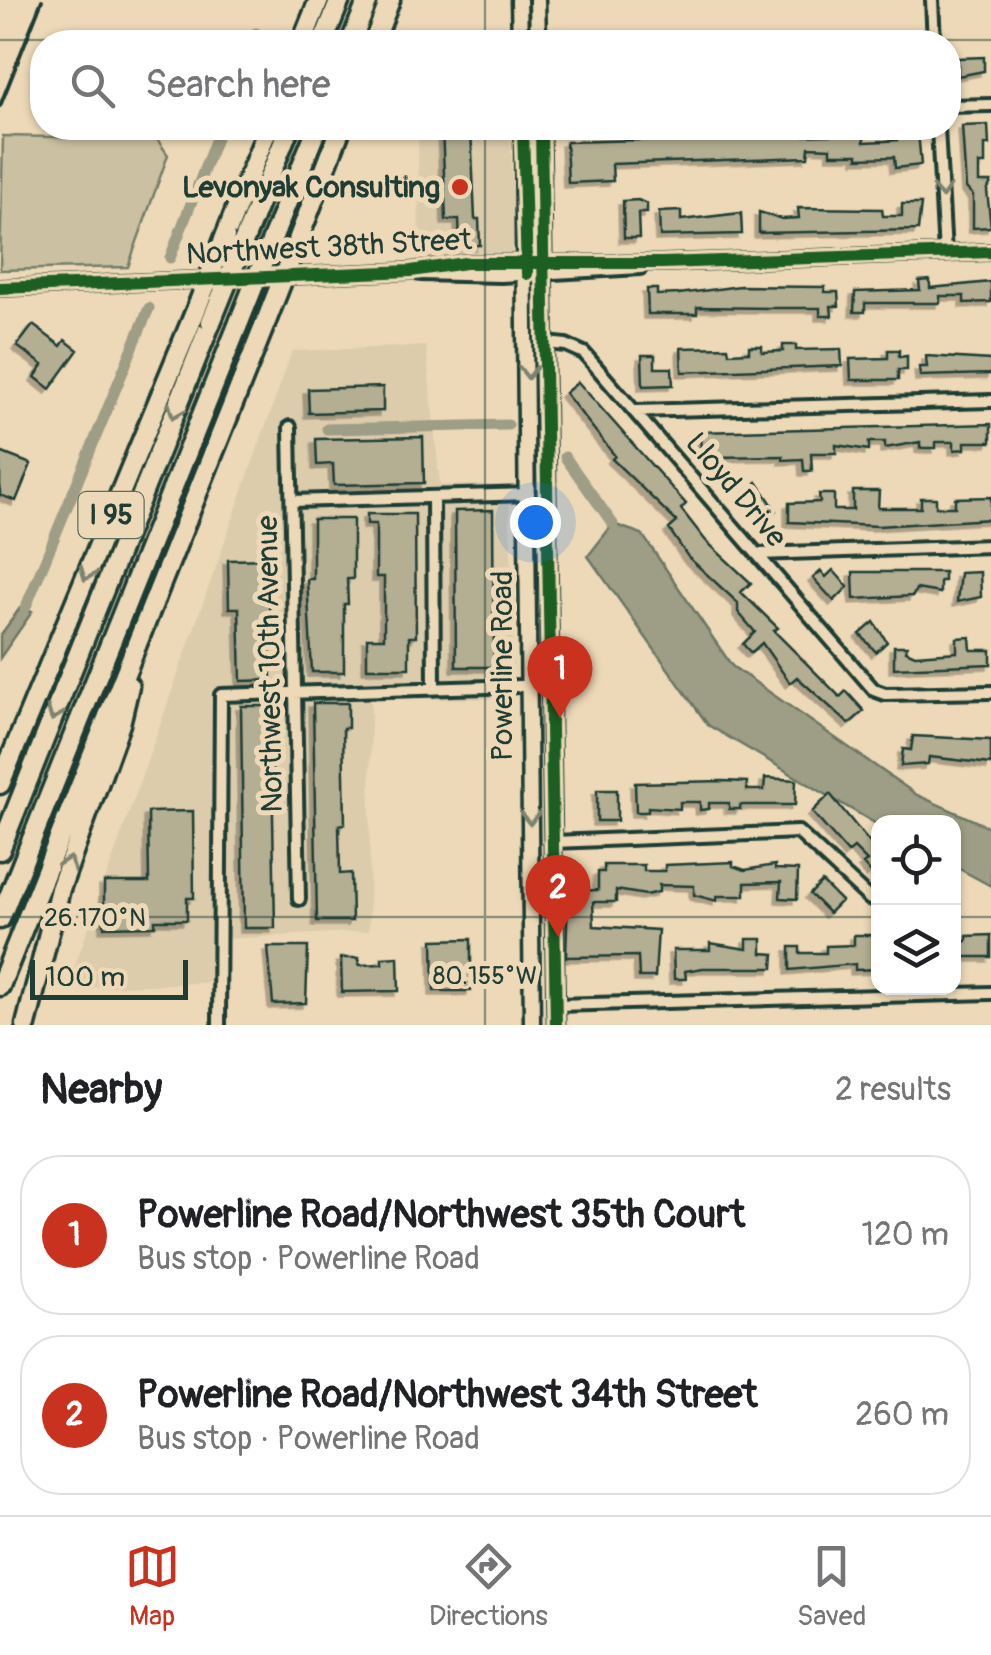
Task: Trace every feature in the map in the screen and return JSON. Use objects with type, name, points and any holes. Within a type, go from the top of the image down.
[{"type":"highway","points":[[307,30],[320,0]]},
{"type":"highway","points":[[328,30],[340,0]]},
{"type":"highway","points":[[356,30],[368,0]]},
{"type":"highway","points":[[379,30],[390,0]]},
{"type":"highway","name":"I 95","points":[[0,784],[263,140]]},
{"type":"highway","points":[[0,850],[284,140]]},
{"type":"highway","points":[[0,918],[312,140]]},
{"type":"highway","name":"I 95","points":[[0,986],[336,140]]},
{"type":"highway","points":[[26,1025],[60,889],[120,724],[142,631]]},
{"type":"highway","points":[[63,828],[104,658]]},
{"type":"highway","points":[[0,764],[32,708]]},
{"type":"main road","points":[[519,0],[520,30]]},
{"type":"main road","points":[[537,1],[538,30]]},
{"type":"main road","name":"Powerline Road","points":[[523,140],[530,494],[532,1025]]},
{"type":"main road","name":"Powerline Road","points":[[542,140],[556,1025]]},
{"type":"main road","points":[[532,964],[543,991],[556,1005]]},
{"type":"main road","points":[[532,1008],[548,1025]]},
{"type":"street","points":[[932,0],[933,30]]},
{"type":"street","points":[[961,106],[991,105]]},
{"type":"street","points":[[939,140],[945,254]]},
{"type":"street","name":"Northwest 38th Street","points":[[0,288],[411,271],[457,263],[624,270],[662,263],[991,252]]},
{"type":"street","name":"Lloyd Drive","points":[[546,343],[566,344],[584,354],[638,411],[874,690],[885,694],[991,692]]},
{"type":"street","points":[[638,411],[991,401]]},
{"type":"street","name":"Northwest 10th Avenue","points":[[290,427],[299,899]]},
{"type":"street","points":[[292,501],[530,494]]},
{"type":"street","points":[[433,498],[434,688]]},
{"type":"street","points":[[758,554],[991,546]]},
{"type":"street","points":[[219,1025],[220,695],[553,685]]},
{"type":"street","points":[[554,842],[798,832],[870,899]]},
{"type":"street","points":[[556,1005],[991,993]]},
{"type":"shaded area","points":[[3,136],[30,137],[30,140],[158,140],[168,155],[128,267],[0,270]]},
{"type":"shaded area","points":[[418,140],[511,140],[516,256],[419,261]]},
{"type":"shaded area","points":[[426,346],[440,485],[509,485],[515,699],[371,699],[369,931],[225,939],[225,982],[67,988],[292,351]]},
{"type":"shaded area","points":[[613,524],[642,534],[732,666],[917,795],[991,828],[991,886],[961,870],[961,815],[871,815],[871,821],[708,725],[588,556]]},
{"type":"shaded area","points":[[20,608],[32,612],[0,658],[0,636]]},
{"type":"building","points":[[984,57],[984,71],[961,75],[961,58]]},
{"type":"building","points":[[988,125],[989,145],[985,145],[985,164],[979,164],[979,182],[991,182],[987,191],[991,227],[973,228],[973,195],[966,188],[962,126]]},
{"type":"building","points":[[443,140],[472,140],[480,245],[460,246],[459,220],[446,220]]},
{"type":"building","points":[[919,140],[921,165],[895,168],[894,157],[858,158],[858,154],[831,154],[831,148],[809,147],[808,157],[612,164],[613,181],[568,183],[566,142]]},
{"type":"building","points":[[623,201],[647,204],[647,213],[638,213],[639,238],[624,238]]},
{"type":"building","points":[[902,204],[921,204],[918,230],[759,233],[759,212],[782,219],[799,218],[798,208],[882,209],[883,216],[902,216]]},
{"type":"building","points":[[681,211],[681,220],[741,213],[742,234],[660,236],[659,212]]},
{"type":"building","points":[[930,280],[930,288],[991,282],[991,302],[964,303],[964,296],[940,296],[940,303],[865,303],[865,312],[854,312],[855,292],[920,290],[919,281]]},
{"type":"building","points":[[740,286],[825,287],[825,292],[838,292],[839,306],[831,306],[832,316],[820,316],[820,308],[697,307],[697,314],[648,314],[647,289],[657,289],[657,295]]},
{"type":"building","points":[[33,325],[61,346],[65,340],[78,350],[50,389],[35,377],[43,365],[17,346]]},
{"type":"building","points":[[783,345],[796,345],[796,350],[841,349],[842,366],[682,372],[681,348],[728,347],[729,353],[749,352],[749,346],[762,346],[762,352],[783,351]]},
{"type":"building","points":[[888,350],[899,350],[899,357],[907,356],[907,370],[898,370],[898,380],[851,380],[850,359],[888,358]]},
{"type":"building","points":[[642,355],[655,355],[655,368],[672,368],[673,385],[643,386]]},
{"type":"building","points":[[926,356],[991,360],[991,374],[920,376],[919,367],[927,367]]},
{"type":"building","points":[[578,382],[686,504],[681,509],[706,541],[751,583],[741,592],[778,628],[774,631],[840,697],[846,691],[864,711],[849,724],[797,677],[790,683],[762,643],[751,653],[743,644],[755,632],[738,612],[738,603],[688,557],[669,529],[677,522],[612,459],[615,456],[565,393]]},
{"type":"building","points":[[383,387],[383,411],[309,413],[308,389]]},
{"type":"building","points":[[991,424],[991,442],[965,442],[965,449],[954,450],[954,442],[936,442],[936,448],[920,448],[920,442],[885,448],[885,442],[869,442],[869,450],[836,445],[836,453],[811,453],[812,471],[804,471],[803,459],[710,457],[710,453],[701,453],[700,432]]},
{"type":"building","points":[[423,437],[424,483],[334,485],[333,464],[317,465],[316,439]]},
{"type":"building","points":[[0,452],[31,464],[16,501],[0,495]]},
{"type":"building","points":[[757,482],[776,510],[764,521],[742,496]]},
{"type":"building","points":[[853,491],[879,491],[878,508],[921,508],[921,498],[936,498],[936,507],[955,507],[955,498],[991,497],[991,519],[878,526],[789,522],[789,503],[820,502],[819,494],[834,494],[834,510],[853,510]]},
{"type":"building","points":[[493,510],[494,667],[456,667],[455,511]]},
{"type":"building","points":[[367,514],[415,514],[416,637],[409,637],[409,668],[367,668],[367,638],[384,638],[384,577],[376,577],[376,524],[367,524]]},
{"type":"building","points":[[313,519],[353,519],[353,579],[347,579],[348,604],[344,604],[344,672],[312,672],[307,579],[313,579]]},
{"type":"building","points":[[268,559],[271,680],[241,681],[239,608],[229,608],[228,560]]},
{"type":"building","points":[[833,570],[848,587],[834,601],[813,578],[821,571],[826,577]]},
{"type":"building","points":[[853,572],[944,572],[944,581],[940,581],[940,593],[916,589],[913,596],[854,599]]},
{"type":"building","points":[[980,572],[981,597],[957,602],[960,573]]},
{"type":"building","points":[[874,622],[887,642],[876,652],[860,634]]},
{"type":"building","points":[[970,637],[971,650],[991,650],[991,664],[894,668],[894,646],[907,646],[906,651],[915,655],[957,652],[957,638]]},
{"type":"building","points":[[313,703],[348,703],[348,728],[343,728],[345,824],[339,825],[340,874],[351,873],[352,921],[317,921]]},
{"type":"building","points":[[241,706],[271,706],[275,928],[244,928]]},
{"type":"building","points":[[913,736],[991,740],[991,764],[929,757],[928,764],[901,766],[903,749],[911,750]]},
{"type":"building","points":[[765,778],[796,780],[795,805],[740,805],[740,809],[729,809],[729,803],[709,803],[709,809],[700,810],[700,802],[680,802],[680,809],[648,807],[648,812],[636,812],[635,783],[747,782],[747,790],[764,790]]},
{"type":"building","points":[[597,790],[617,790],[617,821],[597,821]]},
{"type":"building","points":[[830,794],[871,840],[871,873],[863,864],[867,861],[854,848],[848,853],[812,812]]},
{"type":"building","points":[[193,811],[194,898],[187,898],[187,920],[155,920],[155,926],[104,927],[104,882],[149,882],[148,812]]},
{"type":"building","points":[[733,862],[733,866],[745,870],[775,865],[775,869],[798,870],[797,899],[780,898],[781,882],[745,883],[745,896],[717,896],[717,901],[694,895],[694,886],[659,885],[659,892],[646,895],[616,890],[616,902],[593,902],[594,926],[658,930],[655,977],[639,977],[638,956],[566,957],[568,891],[598,890],[598,872],[604,872],[604,865],[644,865],[644,871],[665,871],[665,865]]},
{"type":"building","points":[[822,882],[841,901],[829,913],[810,894]]},
{"type":"building","points":[[854,935],[871,935],[871,969],[855,970],[855,964],[790,970],[790,947],[800,947],[800,953],[826,953],[826,946],[854,945]]},
{"type":"building","points":[[991,935],[991,957],[961,957],[961,941],[967,941],[967,936]]},
{"type":"building","points":[[471,939],[471,991],[434,991],[433,940]]},
{"type":"building","points":[[747,939],[762,939],[762,953],[774,954],[773,968],[703,968],[685,971],[686,979],[674,979],[673,950],[710,950],[710,943],[747,949]]},
{"type":"building","points":[[268,947],[308,947],[306,1003],[273,1004]]},
{"type":"building","points":[[398,957],[399,991],[342,992],[341,958],[359,958],[359,965],[382,964],[382,958]]},
{"type":"waterway","points":[[170,258],[215,140]]},
{"type":"waterway","points":[[25,609],[149,308]]},
{"type":"waterway","points":[[327,429],[508,425]]},
{"type":"waterway","points":[[565,457],[613,524]]},
{"type":"railway","points":[[30,30],[42,0]]},
{"type":"railway","points":[[0,106],[30,30]]},
{"type":"cycle path","points":[[523,140],[527,274]]},
{"type":"cycle path","points":[[541,140],[556,1025]]},
{"type":"cycle path","points":[[0,288],[411,271],[465,263],[662,263],[991,252]]},
{"type":"place","name":"Levonyak Consulting","points":[[460,187]]},
{"type":"place","name":"Powerline Road/Northwest 35th Court","points":[[560,718]]},
{"type":"place","name":"Powerline Road/Northwest 34th Street","points":[[558,937]]}]
